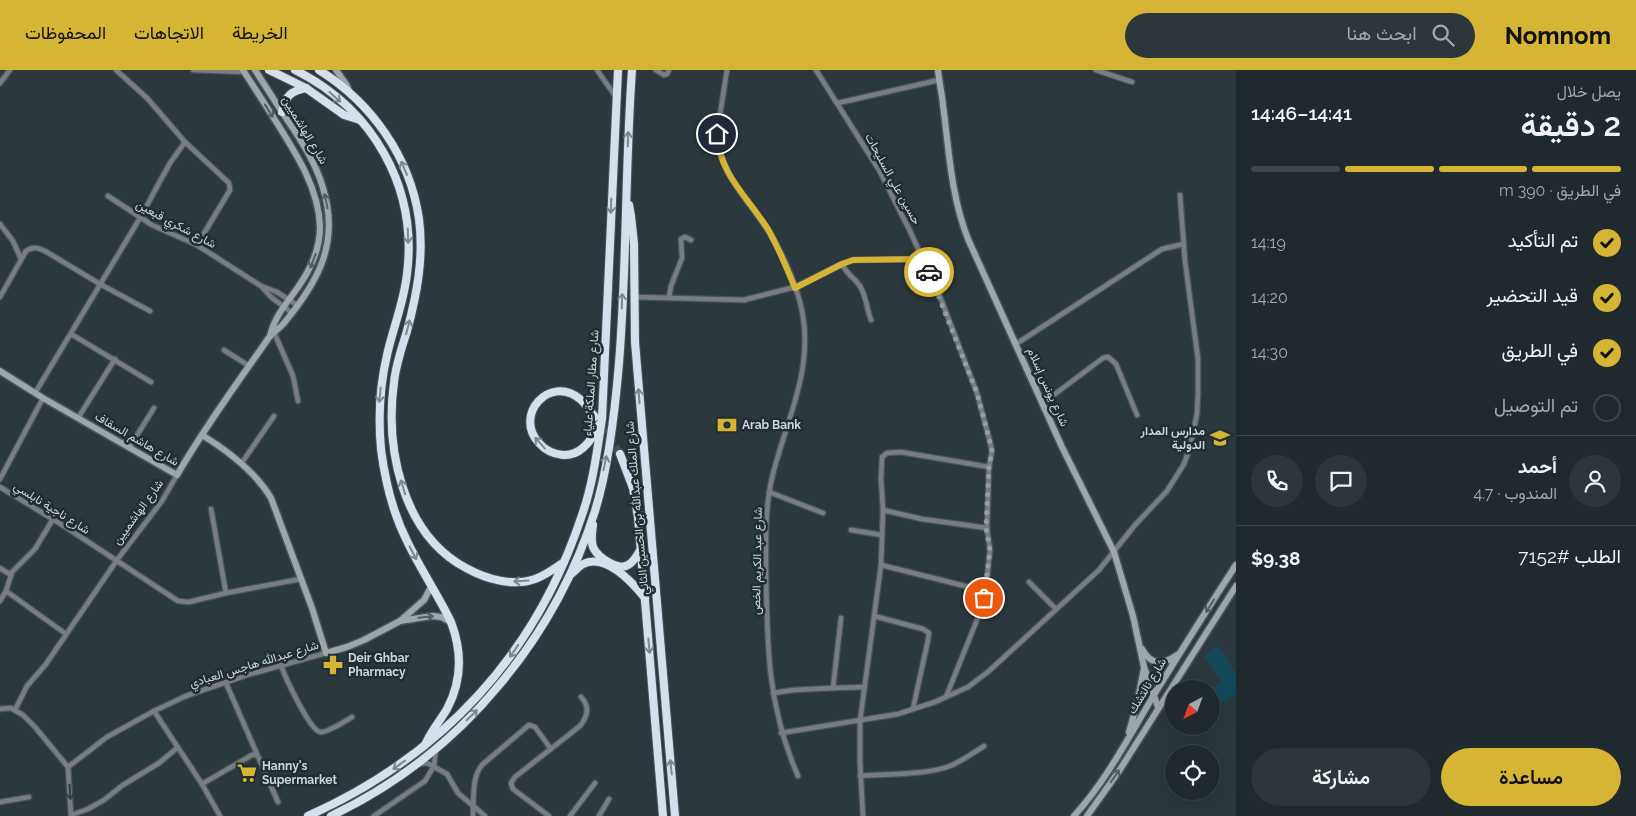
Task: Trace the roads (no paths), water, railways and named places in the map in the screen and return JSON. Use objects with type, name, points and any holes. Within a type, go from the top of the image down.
[{"type":"highway","points":[[269,70],[306,88],[344,115],[360,120]]},
{"type":"highway","points":[[295,70],[331,93],[360,120],[382,149],[392,168],[400,190],[408,226],[405,290],[381,386],[380,438],[385,473],[394,507],[407,542],[451,622],[456,634],[459,653],[456,683],[446,710],[431,731],[425,745]]},
{"type":"highway","points":[[319,70],[350,93],[385,132],[406,172],[419,219],[421,262],[413,306],[397,366],[392,403],[395,454],[407,499],[426,532],[439,548],[455,562],[480,574],[504,581],[528,581],[545,574],[564,562]]},
{"type":"highway","name":"شارع مطار الملكة علياء","points":[[308,816],[375,781],[442,732],[466,709],[504,665],[535,619],[564,562],[583,514],[596,462],[618,70]]},
{"type":"highway","name":"شارع مطار الملكة علياء","points":[[332,816],[380,790],[416,764],[437,748],[479,708],[510,672],[539,631],[569,576],[595,510],[609,446],[616,398],[621,338],[627,197],[628,115],[632,70]]},
{"type":"highway","points":[[282,112],[285,100],[289,95],[306,88]]},
{"type":"highway","name":"شارع الملك عبدالله بن الحسين الثاني","points":[[627,197],[634,238],[635,342],[640,414],[675,816]]},
{"type":"highway","points":[[408,257],[421,262]]},
{"type":"highway","points":[[559,392],[573,394],[599,418],[596,432],[587,444],[574,453],[566,455],[552,453],[540,445],[533,434],[530,423],[530,417],[536,404],[547,394],[559,392]]},
{"type":"highway","name":"شارع الملك عبدالله بن الحسين الثاني","points":[[620,454],[634,496],[641,549],[663,816]]},
{"type":"highway","points":[[595,510],[592,540],[594,548],[600,556],[618,566],[626,566],[632,562],[641,549]]},
{"type":"highway","points":[[569,576],[585,564],[599,563],[611,567],[627,578],[645,598]]},
{"type":"street","points":[[0,83],[10,70]]},
{"type":"street","points":[[116,70],[147,98],[185,142],[224,176],[230,185],[227,195],[197,245]]},
{"type":"street","points":[[192,70],[244,71]]},
{"type":"street","name":"شارع الهاشميين","points":[[255,70],[306,150],[318,174],[327,203],[330,222],[329,238],[323,262],[313,283],[292,313],[272,333]]},
{"type":"street","points":[[336,70],[350,93]]},
{"type":"street","points":[[597,70],[616,97]]},
{"type":"street","points":[[656,70],[664,75],[669,70]]},
{"type":"street","name":"شارع عبد الكريم الخص","points":[[727,70],[717,134],[722,161],[733,183],[768,230],[795,288],[804,323],[804,362],[795,403],[777,458],[769,492],[766,530],[768,661],[781,733],[798,776]]},
{"type":"street","name":"حسين علي السليحات","points":[[816,70],[883,178],[923,259],[982,406],[992,451],[989,467],[986,528],[990,550],[985,591],[979,615],[946,698]]},
{"type":"street","name":"شارع يونس إسلام","points":[[938,70],[951,170],[961,218],[968,239],[1077,478],[1114,552],[1140,644],[1144,667],[1158,707]]},
{"type":"street","points":[[1096,70],[1132,82]]},
{"type":"street","name":"شارع الهاشميين","points":[[202,435],[272,333],[284,307],[307,274],[320,234],[319,216],[312,190],[298,157],[244,71]]},
{"type":"street","points":[[606,85],[617,79]]},
{"type":"street","points":[[838,103],[939,80]]},
{"type":"street","points":[[35,393],[140,218],[170,163],[185,142]]},
{"type":"street","points":[[781,733],[889,716],[946,698],[968,687],[989,671],[1099,570],[1135,525],[1167,491],[1184,464],[1190,447],[1197,414],[1198,359],[1180,195]]},
{"type":"street","name":"شارع شكري قبعين","points":[[108,196],[140,218],[197,245],[261,286],[277,292],[297,305]]},
{"type":"street","points":[[0,224],[13,241],[21,259]]},
{"type":"street","points":[[669,298],[671,286],[682,258],[682,239],[685,237],[691,240]]},
{"type":"street","points":[[1016,344],[1162,249],[1184,244]]},
{"type":"street","points":[[0,297],[21,259],[29,248],[33,247],[40,248],[150,311]]},
{"type":"street","points":[[634,297],[741,300],[795,288],[842,264],[858,260],[923,259]]},
{"type":"street","points":[[842,264],[846,272],[862,289],[871,320]]},
{"type":"street","points":[[0,284],[5,287]]},
{"type":"street","name":"شارع شكري قبعين","points":[[261,286],[271,298],[292,313]]},
{"type":"street","points":[[272,333],[293,376],[298,401]]},
{"type":"street","points":[[71,334],[151,382]]},
{"type":"street","points":[[224,350],[249,366]]},
{"type":"street","points":[[1043,403],[1102,358],[1108,357],[1116,364],[1137,416]]},
{"type":"street","points":[[78,418],[115,360]]},
{"type":"street","name":"شارع هاشم السقاف","points":[[1,372],[177,475],[202,435]]},
{"type":"street","points":[[0,479],[43,398]]},
{"type":"street","points":[[129,448],[154,408]]},
{"type":"street","points":[[241,464],[274,416]]},
{"type":"street","points":[[202,435],[222,448],[241,464],[260,482],[271,498],[326,653]]},
{"type":"street","points":[[863,816],[860,776],[860,721],[881,564],[883,510],[881,463],[883,456],[907,453],[989,467]]},
{"type":"street","name":"شارع الهاشميين","points":[[15,710],[27,686],[46,664],[116,560],[162,501],[177,475]]},
{"type":"street","name":"شارع ناجية نابلسي","points":[[0,487],[53,519],[178,601],[189,602],[301,579]]},
{"type":"street","points":[[769,492],[823,513]]},
{"type":"street","points":[[211,508],[226,593]]},
{"type":"street","points":[[883,510],[922,519],[986,528]]},
{"type":"street","points":[[0,601],[16,566],[38,546],[53,519]]},
{"type":"street","points":[[852,530],[882,535]]},
{"type":"street","points":[[881,564],[985,591]]},
{"type":"street","name":"شارع نالتشك","points":[[1074,816],[1097,789],[1236,565]]},
{"type":"street","points":[[0,568],[11,574]]},
{"type":"street","points":[[1029,582],[1056,610]]},
{"type":"street","name":"شارع نالتشك","points":[[1087,816],[1119,771],[1236,586]]},
{"type":"street","name":"شارع عبدالله هاجس العبادي","points":[[68,767],[107,737],[186,696],[280,665],[359,643],[400,621],[424,600],[431,587]]},
{"type":"street","points":[[6,591],[66,634]]},
{"type":"street","name":"شارع عبدالله هاجس العبادي","points":[[400,621],[432,616],[451,622]]},
{"type":"street","points":[[874,616],[922,629],[929,633],[913,709]]},
{"type":"street","points":[[833,688],[841,618]]},
{"type":"street","points":[[1140,644],[1148,657],[1155,662],[1167,662],[1181,652]]},
{"type":"street","points":[[280,665],[295,696],[317,730],[322,732],[328,731],[352,717]]},
{"type":"street","points":[[1126,743],[1137,704],[1144,667]]},
{"type":"street","points":[[226,682],[278,802]]},
{"type":"street","points":[[773,693],[794,690],[865,687]]},
{"type":"street","points":[[549,816],[514,789],[510,783],[515,777],[577,729],[586,718],[587,706],[581,696]]},
{"type":"street","points":[[0,709],[8,707],[15,710],[35,727],[68,767],[71,816],[96,805],[123,785],[159,763],[177,748]]},
{"type":"street","points":[[154,711],[202,784],[220,816]]},
{"type":"street","points":[[473,816],[475,782],[480,766],[531,725],[551,749]]},
{"type":"street","points":[[860,776],[943,768],[965,758],[984,746]]},
{"type":"street","points":[[374,816],[427,779],[434,766],[437,748]]},
{"type":"street","points":[[202,784],[252,754],[257,755]]},
{"type":"street","points":[[416,764],[427,763],[447,774],[456,790],[485,816]]},
{"type":"street","points":[[570,816],[595,783]]},
{"type":"street","points":[[0,802],[29,797]]},
{"type":"street","points":[[599,816],[609,799]]},
{"type":"street","points":[[535,816],[540,810]]},
{"type":"tunnel","points":[[595,417],[620,454]]},
{"type":"place","name":"Arab Bank","points":[[727,425]]},
{"type":"place","name":"مدارس المدار الدولية","points":[[1220,438]]},
{"type":"place","name":"Deir Ghbar Pharmacy","points":[[333,665]]},
{"type":"place","name":"Hanny's Supermarket","points":[[247,773]]}]
